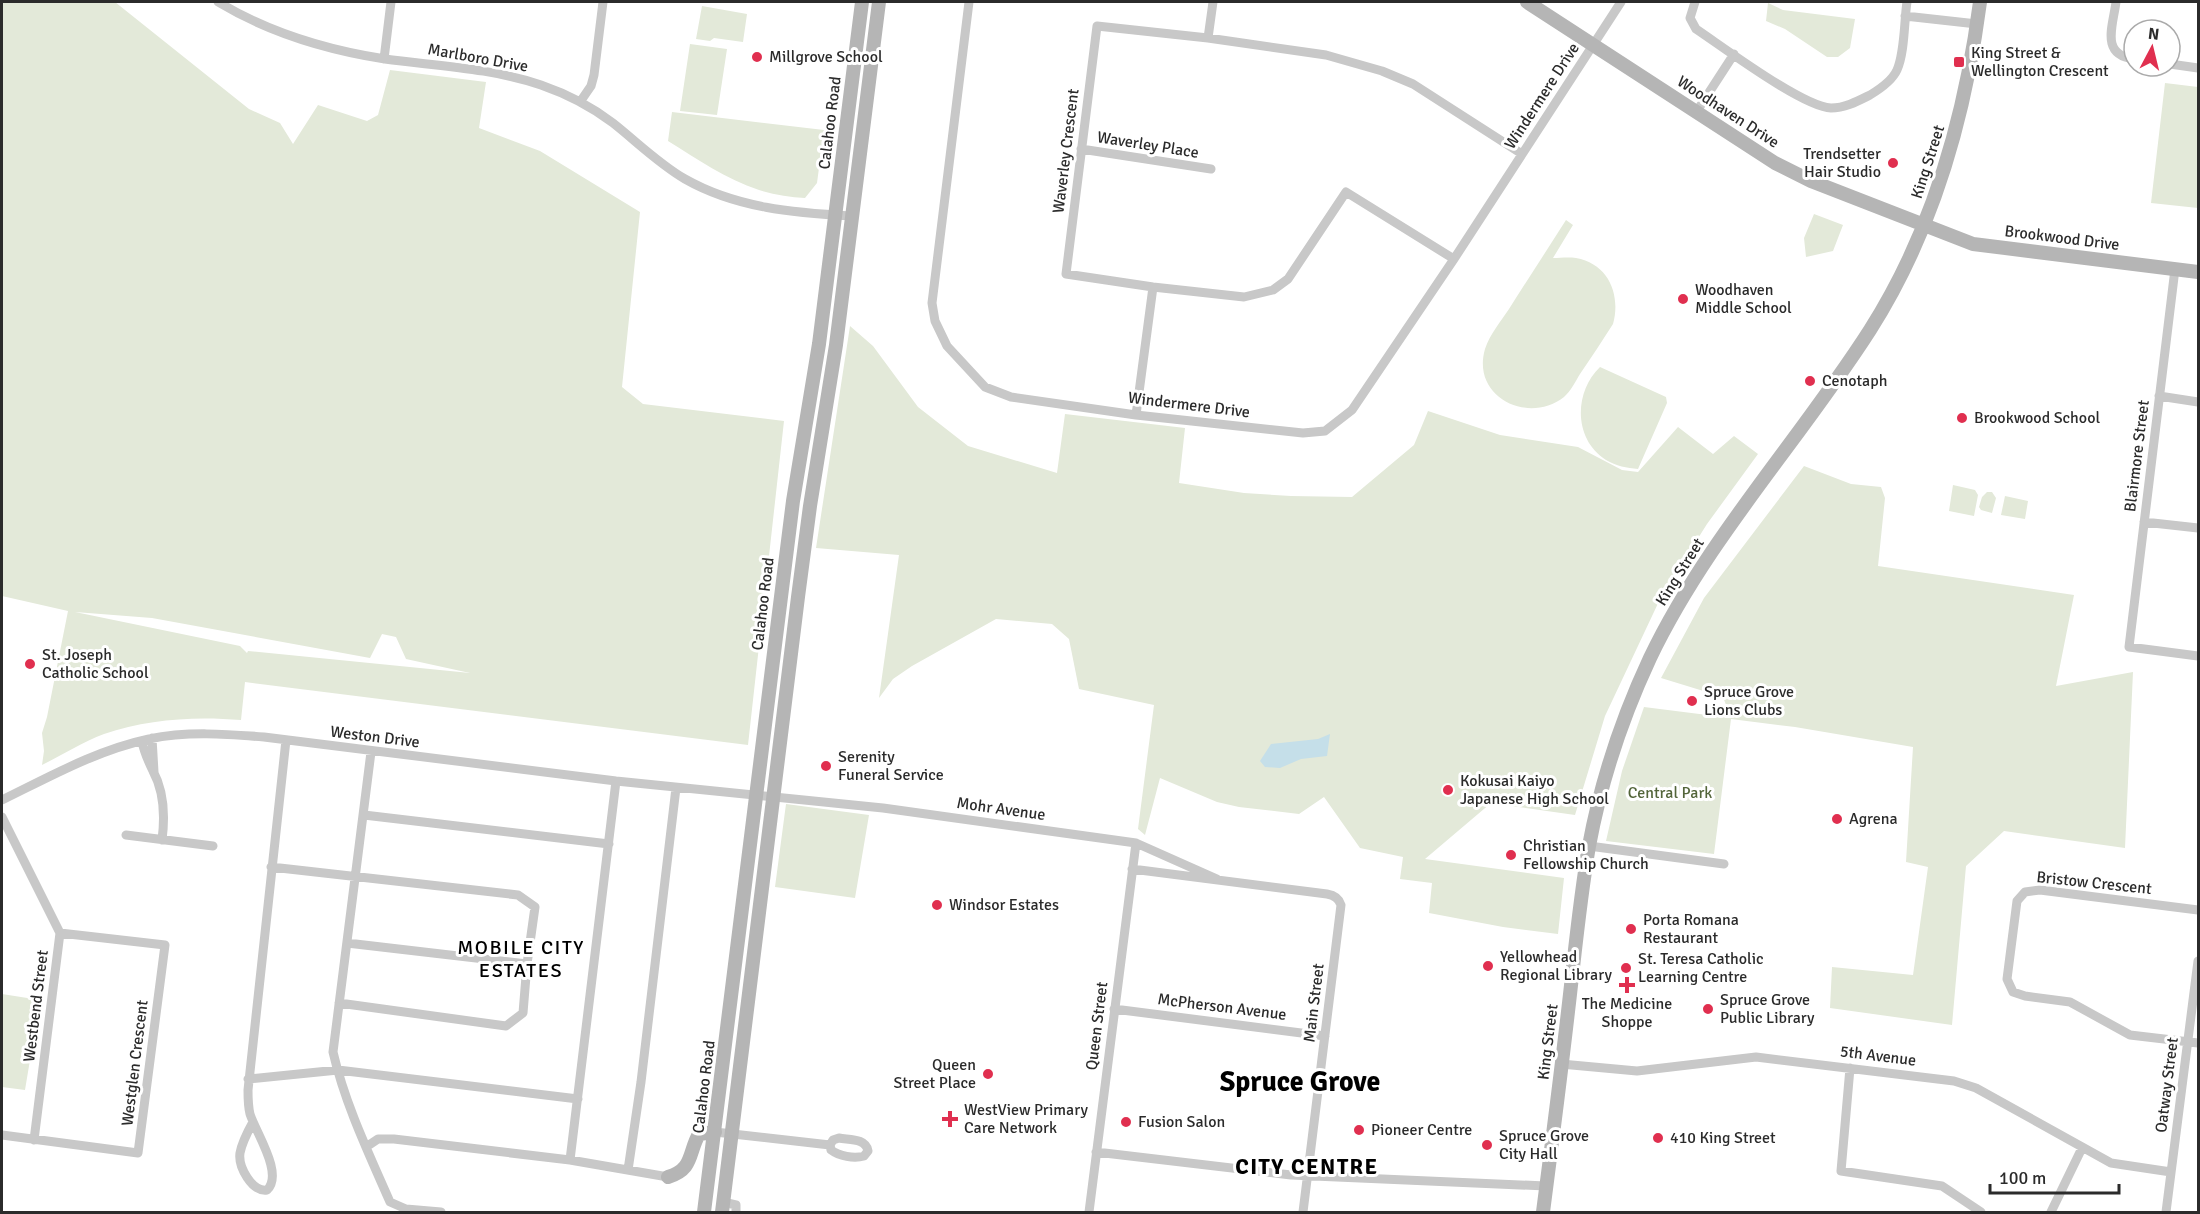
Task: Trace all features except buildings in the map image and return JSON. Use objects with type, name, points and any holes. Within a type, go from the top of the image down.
[{"type":"main road","name":"Calahoo Road","points":[[704,1212],[793,501],[819,344],[862,2]]},
{"type":"main road","name":"Calahoo Road","points":[[722,1207],[810,506],[836,345],[879,2]]},
{"type":"main road","name":"Woodhaven Drive","points":[[1527,2],[1793,172],[1925,225]]},
{"type":"main road","name":"King Street","points":[[1543,1212],[1589,846],[1601,793],[1617,739],[1641,679],[1672,615],[1712,551],[1871,329],[1900,276],[1925,225],[1957,128],[1980,2]]},
{"type":"main road","name":"Brookwood Drive","points":[[1925,225],[1973,243],[2199,272]]},
{"type":"main road","points":[[668,1176],[678,1174],[685,1168],[699,1134],[715,1132]]},
{"type":"street","name":"Marlboro Drive","points":[[218,2],[259,23],[329,48],[384,59],[520,78],[580,102],[612,122],[660,163],[709,192],[749,204],[778,209],[852,216]]},
{"type":"street","points":[[384,59],[392,2]]},
{"type":"street","points":[[580,102],[591,86],[594,75],[603,2]]},
{"type":"street","name":"Windermere Drive","points":[[969,2],[932,303],[935,321],[947,346],[985,387],[1011,397],[1136,415],[1303,433],[1325,431],[1352,410],[1454,259],[1621,2]]},
{"type":"street","points":[[1208,38],[1213,2]]},
{"type":"street","points":[[1695,2],[1690,18],[1693,26],[1809,102],[1831,108],[1844,107],[1876,92],[1891,79],[1900,60],[1906,2]]},
{"type":"street","points":[[2116,2],[2111,39],[2112,48],[2122,56]]},
{"type":"street","points":[[1905,16],[1977,24]]},
{"type":"street","name":"Waverley Crescent","points":[[1454,259],[1346,192],[1288,279],[1273,290],[1244,297],[1066,274],[1097,26],[1208,38],[1326,55],[1382,71],[1413,84],[1522,154]]},
{"type":"street","points":[[1697,111],[1734,54]]},
{"type":"street","points":[[2182,66],[2199,68]]},
{"type":"street","name":"Waverley Place","points":[[1080,149],[1211,170]]},
{"type":"street","name":"Blairmore Street","points":[[2175,269],[2129,647],[2199,656]]},
{"type":"street","points":[[1136,415],[1153,287]]},
{"type":"street","points":[[2159,396],[2199,402]]},
{"type":"street","points":[[2144,522],[2199,528]]},
{"type":"street","name":"Weston Drive","points":[[2,800],[110,749],[147,739],[214,733],[676,788],[773,796]]},
{"type":"street","points":[[147,739],[145,758],[154,772],[161,792],[165,816],[162,840]]},
{"type":"street","points":[[253,1122],[241,1150],[240,1162],[254,1187],[267,1190],[271,1186],[274,1174],[253,1122],[248,1101],[248,1079],[286,740]]},
{"type":"street","points":[[371,752],[333,1052],[366,1147],[390,1202],[406,1209],[441,1212]]},
{"type":"street","points":[[570,1161],[616,781]]},
{"type":"street","points":[[628,1170],[641,1082],[676,788]]},
{"type":"street","name":"Mohr Avenue","points":[[773,796],[876,807],[1136,843],[1217,879]]},
{"type":"street","points":[[364,814],[609,844]]},
{"type":"street","name":"Westbend Street","points":[[2,818],[60,933],[34,1140]]},
{"type":"street","points":[[126,835],[213,846]]},
{"type":"street","name":"Queen Street","points":[[1089,1212],[1136,843]]},
{"type":"street","points":[[1589,846],[1724,864]]},
{"type":"street","points":[[271,867],[518,896],[536,907],[527,964],[523,1013],[506,1026],[339,1003]]},
{"type":"street","name":"Mohr Avenue","points":[[1132,869],[1327,894],[1335,897],[1341,904]]},
{"type":"street","name":"Bristow Crescent","points":[[2187,1042],[2130,1035],[2070,1002],[2025,996],[2013,992],[2007,979],[2017,901],[2025,892],[2040,890],[2199,910]]},
{"type":"street","name":"Main Street","points":[[1303,1212],[1341,904]]},
{"type":"street","name":"Westglen Crescent","points":[[2,1136],[138,1153],[165,945],[60,933]]},
{"type":"street","points":[[347,943],[527,964]]},
{"type":"street","name":"Oatway Street","points":[[2166,1212],[2199,961]]},
{"type":"street","name":"McPherson Avenue","points":[[1114,1009],[1325,1036]]},
{"type":"street","points":[[2187,1042],[2199,1043]]},
{"type":"street","name":"5th Avenue","points":[[1562,1064],[1637,1071],[1756,1057],[1965,1083],[2111,1163],[2171,1172]]},
{"type":"street","points":[[1850,1068],[1841,1171],[1942,1186],[1981,1212]]},
{"type":"street","points":[[248,1079],[338,1070],[578,1099]]},
{"type":"street","points":[[715,1132],[830,1145]]},
{"type":"street","points":[[366,1147],[378,1139],[394,1139],[668,1176]]},
{"type":"street","points":[[2051,1212],[2082,1148]]},
{"type":"street","points":[[1096,1152],[1308,1176],[1546,1185]]},
{"type":"street","name":"Calahoo Road","points":[[722,1207],[736,1205],[736,1212]]},
{"type":"green space","points":[[2,2],[115,2],[249,109],[280,123],[293,144],[318,105],[367,121],[378,115],[390,70],[486,82],[479,128],[540,151],[640,212],[622,387],[643,404],[784,421],[748,745],[245,682],[241,720],[206,718],[137,725],[96,737],[42,765],[44,751],[42,733],[68,611],[2,596]],"holes":[[[75,612],[152,618],[370,658],[382,634],[396,637],[406,659],[470,673],[248,651],[247,653],[240,646]]]},
{"type":"green space","points":[[1768,3],[1783,10],[1855,19],[1850,48],[1838,57],[1827,57],[1785,29],[1766,21]]},
{"type":"green space","points":[[702,6],[747,14],[743,42],[714,38],[710,41],[696,39]]},
{"type":"green space","points":[[690,44],[727,49],[717,115],[680,111]]},
{"type":"green space","points":[[2165,83],[2198,87],[2198,208],[2151,203]]},
{"type":"green space","points":[[672,112],[824,130],[817,183],[805,198],[770,193],[735,180],[668,141]]},
{"type":"green space","points":[[1814,214],[1843,225],[1833,251],[1806,257],[1804,238]]},
{"type":"green space","points":[[1566,220],[1573,225],[1553,258],[1576,258],[1587,261],[1604,274],[1614,292],[1613,324],[1564,397],[1550,405],[1534,408],[1519,407],[1506,402],[1494,393],[1486,381],[1483,366],[1485,349]]},
{"type":"green space","points":[[850,326],[873,346],[918,407],[968,446],[1057,473],[1065,414],[1185,428],[1179,483],[1244,493],[1291,496],[1352,497],[1414,445],[1428,411],[1500,435],[1578,447],[1622,470],[1638,472],[1678,427],[1713,454],[1734,436],[1758,454],[1707,524],[1661,597],[1605,716],[1575,815],[1491,803],[1425,859],[1564,878],[1558,934],[1503,927],[1429,913],[1432,883],[1400,879],[1403,857],[1360,848],[1324,797],[1299,814],[1217,802],[1160,778],[1145,835],[1138,829],[1154,705],[1079,689],[1069,639],[1052,624],[996,619],[912,666],[893,679],[879,698],[899,555],[816,548]]},
{"type":"green space","points":[[1600,367],[1666,397],[1667,403],[1638,469],[1606,460],[1587,440],[1581,415],[1582,402],[1591,377]]},
{"type":"green space","name":"Central Park","points":[[1804,466],[1851,484],[1881,487],[1885,498],[1878,566],[2074,595],[2056,686],[2133,672],[2125,848],[2004,831],[1966,866],[1952,1025],[1830,1008],[1832,967],[1913,975],[1928,867],[1906,862],[1913,747],[1795,727],[1731,719],[1714,854],[1606,841],[1622,771],[1644,707],[1731,718],[1723,697],[1661,678],[1704,598]]},
{"type":"green space","points":[[1953,485],[1975,490],[1978,495],[1974,516],[1949,511]]},
{"type":"green space","points":[[1987,492],[1992,492],[1996,498],[1992,513],[1981,510],[1979,507],[1982,497]]},
{"type":"green space","points":[[2005,496],[2028,501],[2025,519],[2001,515]]},
{"type":"green space","points":[[786,804],[869,815],[855,898],[775,887]]},
{"type":"green space","points":[[2,994],[40,1000],[25,1090],[2,1087]]},
{"type":"water","points":[[1330,734],[1327,756],[1301,759],[1280,768],[1265,767],[1260,761],[1271,744],[1318,739]]},
{"type":"place","name":"Millgrove School","points":[[757,57]]},
{"type":"place","name":"King Street & Wellington Crescent","points":[[1959,62]]},
{"type":"place","name":"Trendsetter Hair Studio","points":[[1893,163]]},
{"type":"place","name":"Woodhaven Middle School","points":[[1683,299]]},
{"type":"place","name":"Cenotaph","points":[[1810,381]]},
{"type":"place","name":"Brookwood School","points":[[1962,418]]},
{"type":"place","name":"St. Joseph Catholic School","points":[[30,664]]},
{"type":"place","name":"Spruce Grove Lions Clubs","points":[[1692,701]]},
{"type":"place","name":"Serenity Funeral Service","points":[[826,766]]},
{"type":"place","name":"Kokusai Kaiyo Japanese High School","points":[[1448,790]]},
{"type":"place","name":"Agrena","points":[[1837,819]]},
{"type":"place","name":"Christian Fellowship Church","points":[[1511,855]]},
{"type":"place","name":"Windsor Estates","points":[[937,905]]},
{"type":"place","name":"Porta Romana Restaurant","points":[[1631,929]]},
{"type":"place","name":"Yellowhead Regional Library","points":[[1488,966]]},
{"type":"place","name":"St. Teresa Catholic Learning Centre","points":[[1626,968]]},
{"type":"place","name":"The Medicine Shoppe","points":[[1627,985]]},
{"type":"place","name":"Spruce Grove Public Library","points":[[1708,1009]]},
{"type":"place","name":"Queen Street Place","points":[[988,1074]]},
{"type":"place","name":"WestView Primary Care Network","points":[[950,1119]]},
{"type":"place","name":"Fusion Salon","points":[[1126,1122]]},
{"type":"place","name":"Pioneer Centre","points":[[1359,1130]]},
{"type":"place","name":"410 King Street","points":[[1658,1138]]},
{"type":"place","name":"Spruce Grove City Hall","points":[[1487,1145]]},
{"type":"district","name":"MOBILE CITY ESTATES","points":[[521,958]]},
{"type":"district","name":"Spruce Grove","points":[[1300,1082]]},
{"type":"district","name":"CITY CENTRE","points":[[1307,1166]]}]
